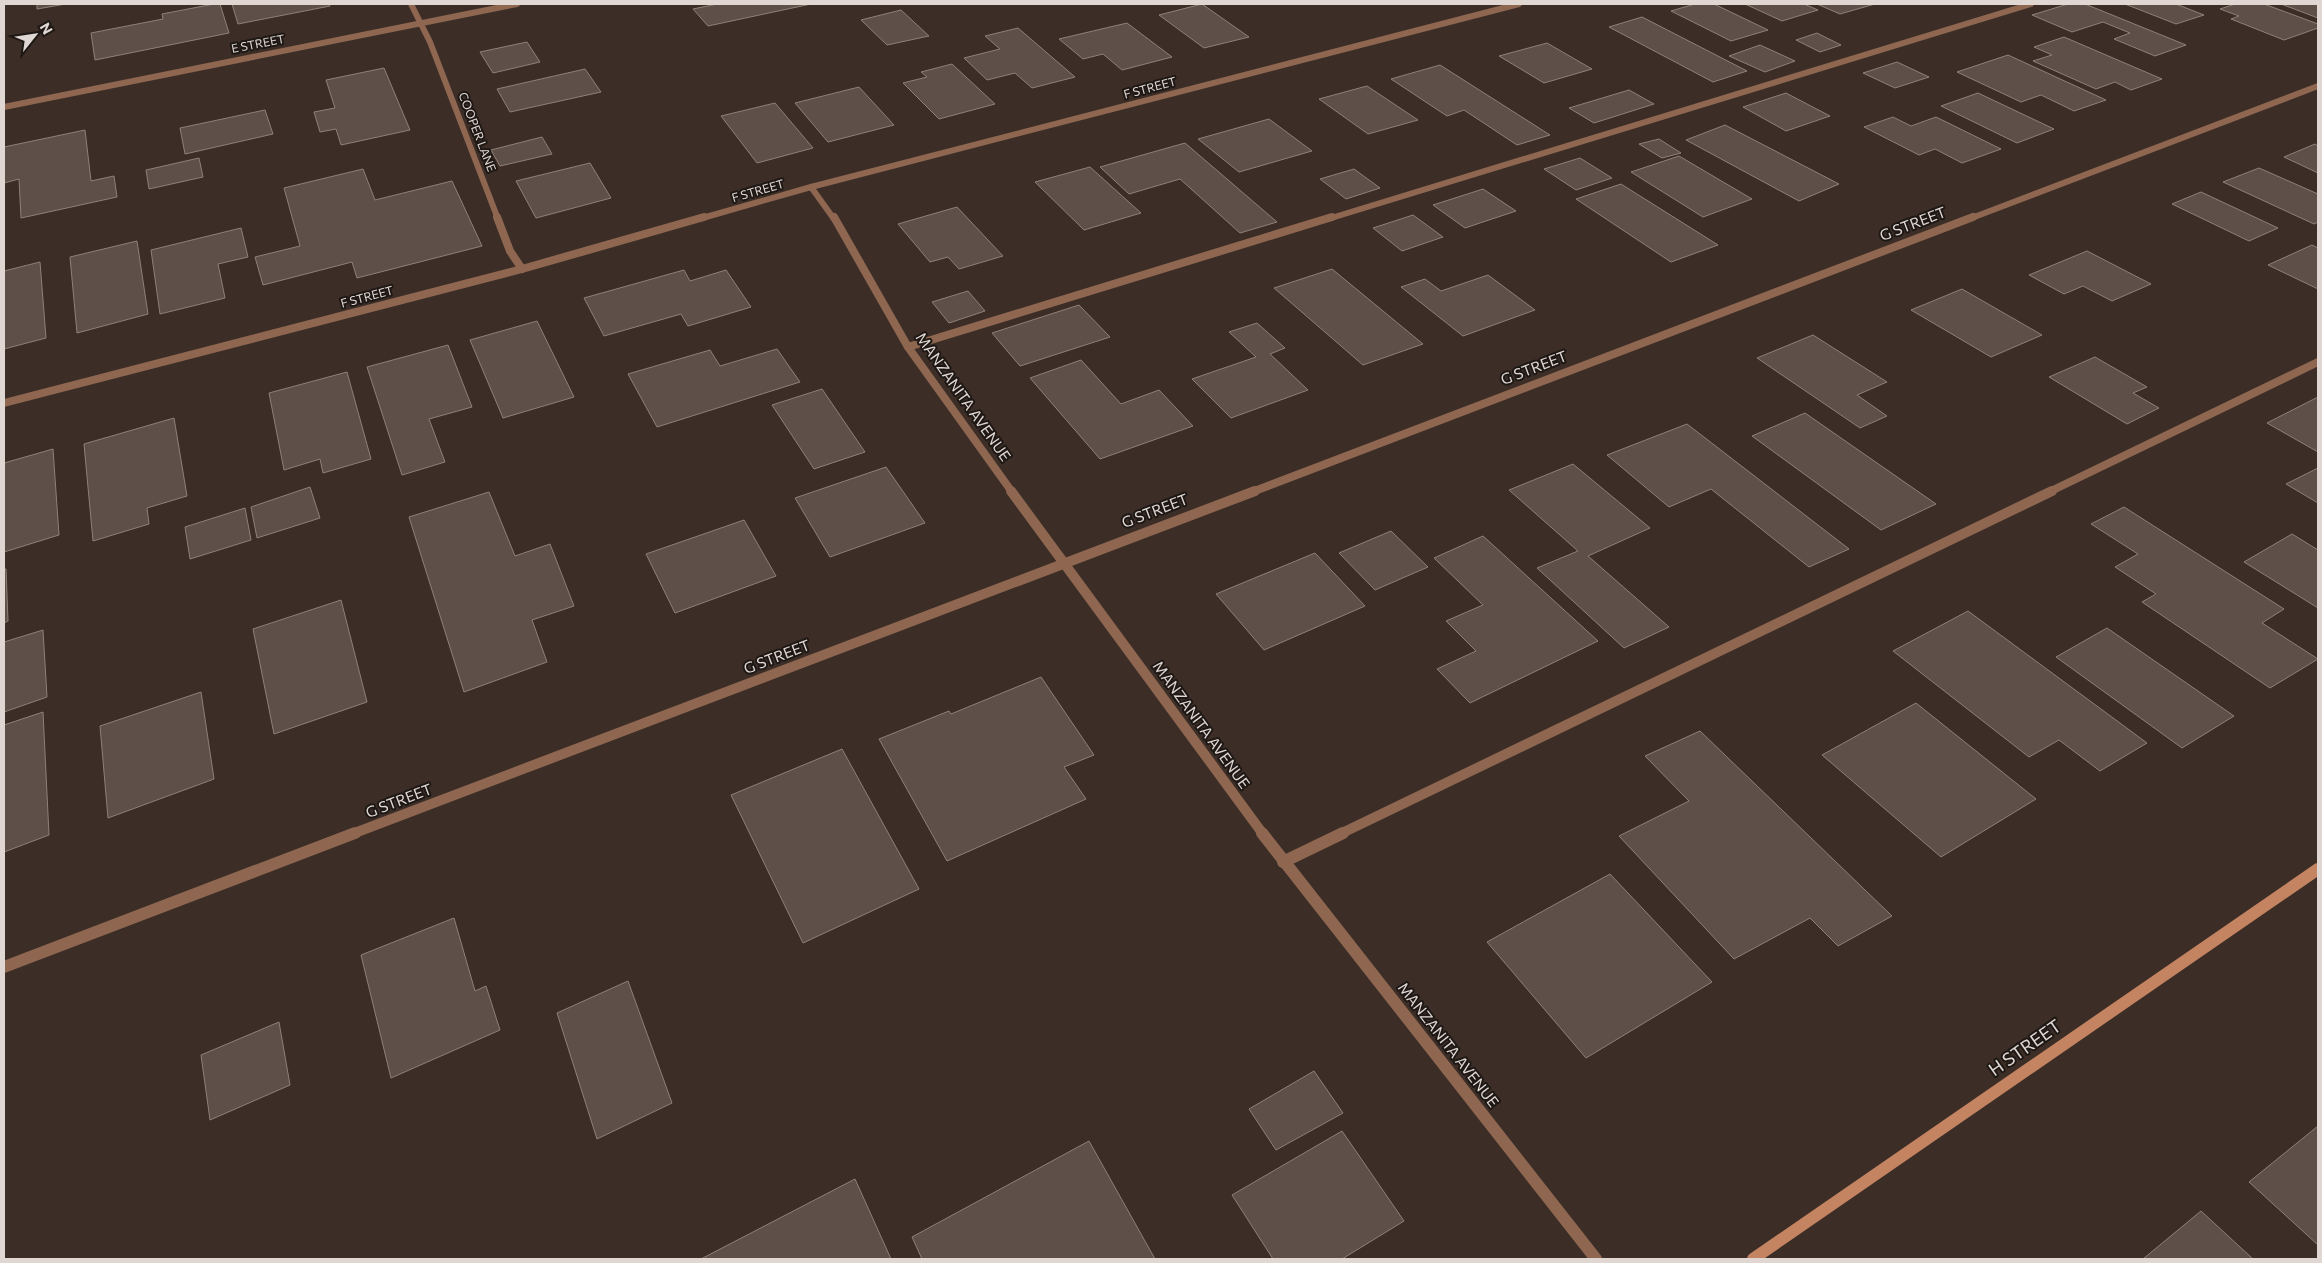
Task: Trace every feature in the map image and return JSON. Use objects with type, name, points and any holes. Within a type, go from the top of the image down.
[{"type":"main road","name":"H STREET","points":[[1752,1259],[2318,869]]},
{"type":"street","name":"COOPER LANE","points":[[411,4],[430,42],[510,251],[522,269]]},
{"type":"street","name":"E STREET","points":[[4,107],[517,4]]},
{"type":"street","name":"F STREET","points":[[4,403],[522,269],[811,188],[1518,4]]},
{"type":"street","points":[[908,347],[2031,4]]},
{"type":"street","name":"G STREET","points":[[4,967],[2318,86]]},
{"type":"street","name":"MANZANITA AVENUE","points":[[811,188],[830,211],[908,347],[1063,563],[1283,862],[1596,1259]]},
{"type":"street","points":[[1283,862],[2318,362]]},
{"type":"building","points":[[37,4],[66,4],[37,9]]},
{"type":"building","points":[[220,4],[229,33],[95,60],[91,33],[163,19],[162,14]]},
{"type":"building","points":[[232,4],[329,4],[330,6],[238,24]]},
{"type":"building","points":[[717,4],[811,4],[708,26],[693,9]]},
{"type":"building","points":[[1202,4],[1249,37],[1204,48],[1159,15]]},
{"type":"building","points":[[1695,4],[1714,4],[1768,30],[1731,41],[1671,11]]},
{"type":"building","points":[[1745,4],[1804,4],[1818,10],[1782,21]]},
{"type":"building","points":[[1817,4],[1875,4],[1840,14]]},
{"type":"building","points":[[2068,4],[2085,4],[2186,45],[2155,56],[2114,39],[2130,33],[2103,22],[2072,32],[2032,15]]},
{"type":"building","points":[[2125,4],[2176,4],[2204,15],[2176,24]]},
{"type":"building","points":[[2235,4],[2264,4],[2318,24],[2318,28],[2284,40],[2231,19],[2239,16],[2220,9]]},
{"type":"building","points":[[2281,4],[2318,4],[2318,18]]},
{"type":"building","points":[[901,10],[929,36],[887,45],[861,20]]},
{"type":"building","points":[[1642,17],[1747,71],[1713,82],[1609,27]]},
{"type":"building","points":[[1127,23],[1172,57],[1122,70],[1103,54],[1083,59],[1059,39]]},
{"type":"building","points":[[1018,28],[1075,77],[1032,88],[1015,73],[987,80],[964,58],[1000,49],[985,36]]},
{"type":"building","points":[[1817,33],[1841,45],[1820,52],[1796,40]]},
{"type":"building","points":[[2064,37],[2162,79],[2131,90],[2115,82],[2096,89],[2033,61],[2052,55],[2034,47]]},
{"type":"building","points":[[527,42],[540,62],[493,73],[480,52]]},
{"type":"building","points":[[1547,43],[1592,69],[1544,83],[1499,56]]},
{"type":"building","points":[[1760,45],[1795,61],[1765,72],[1729,56]]},
{"type":"building","points":[[2008,55],[2106,100],[2074,111],[2041,95],[2021,102],[1957,72]]},
{"type":"building","points":[[1897,62],[1929,77],[1895,88],[1863,73]]},
{"type":"building","points":[[952,64],[995,104],[939,119],[903,83],[927,77],[921,72]]},
{"type":"building","points":[[1440,65],[1550,135],[1517,145],[1464,110],[1447,116],[1391,79]]},
{"type":"building","points":[[384,68],[410,130],[341,145],[336,129],[320,132],[314,112],[335,108],[326,80]]},
{"type":"building","points":[[585,69],[601,92],[510,112],[497,89]]},
{"type":"building","points":[[1367,86],[1418,120],[1368,134],[1319,99]]},
{"type":"building","points":[[859,87],[894,125],[828,142],[795,103]]},
{"type":"building","points":[[1629,90],[1654,104],[1594,123],[1569,108]]},
{"type":"building","points":[[1786,93],[1830,116],[1786,131],[1743,107]]},
{"type":"building","points":[[1978,93],[2054,129],[2017,143],[1941,106]]},
{"type":"building","points":[[775,103],[813,148],[757,163],[721,116]]},
{"type":"building","points":[[265,110],[273,134],[185,154],[180,128]]},
{"type":"building","points":[[1893,117],[1911,126],[1936,117],[2001,149],[1962,163],[1935,149],[1919,155],[1864,127]]},
{"type":"building","points":[[1269,119],[1312,151],[1239,172],[1198,139]]},
{"type":"building","points":[[1725,125],[1839,184],[1799,201],[1686,140]]},
{"type":"building","points":[[85,130],[91,181],[114,176],[117,197],[21,218],[19,179],[4,183],[4,147]]},
{"type":"building","points":[[542,137],[552,154],[500,166],[491,150]]},
{"type":"building","points":[[1659,139],[1681,153],[1662,158],[1639,144]]},
{"type":"building","points":[[1185,143],[1277,222],[1240,233],[1180,179],[1129,194],[1100,167]]},
{"type":"building","points":[[2315,144],[2318,146],[2318,173],[2284,157]]},
{"type":"building","points":[[1679,156],[1752,199],[1703,217],[1631,172]]},
{"type":"building","points":[[199,158],[203,177],[149,189],[146,170]]},
{"type":"building","points":[[1580,158],[1612,178],[1576,190],[1544,169]]},
{"type":"building","points":[[590,163],[611,198],[536,218],[516,181]]},
{"type":"building","points":[[1090,167],[1141,213],[1084,230],[1035,182]]},
{"type":"building","points":[[2259,168],[2318,194],[2318,222],[2314,224],[2223,182]]},
{"type":"building","points":[[363,169],[375,200],[452,181],[482,246],[357,278],[352,262],[263,285],[255,257],[300,246],[284,188]]},
{"type":"building","points":[[1354,169],[1380,188],[1346,199],[1320,179]]},
{"type":"building","points":[[1621,184],[1718,245],[1671,262],[1576,199]]},
{"type":"building","points":[[1483,189],[1516,211],[1465,228],[1433,205]]},
{"type":"building","points":[[2201,192],[2278,228],[2249,241],[2172,204]]},
{"type":"building","points":[[957,207],[1003,256],[959,269],[948,257],[930,262],[898,224]]},
{"type":"building","points":[[1413,215],[1443,237],[1402,251],[1373,228]]},
{"type":"building","points":[[241,228],[248,257],[218,264],[225,298],[160,314],[151,250]]},
{"type":"building","points":[[137,241],[148,314],[77,333],[70,257]]},
{"type":"building","points":[[2312,245],[2318,248],[2318,289],[2268,265]]},
{"type":"building","points":[[2087,251],[2151,284],[2112,301],[2083,286],[2064,294],[2029,275]]},
{"type":"building","points":[[40,262],[46,338],[4,349],[4,271]]},
{"type":"building","points":[[1332,269],[1423,344],[1363,365],[1274,288]]},
{"type":"building","points":[[684,270],[690,281],[726,270],[751,307],[688,326],[681,314],[604,336],[584,298]]},
{"type":"building","points":[[1488,275],[1535,310],[1463,336],[1401,287],[1425,279],[1441,291]]},
{"type":"building","points":[[1962,289],[2042,335],[1991,357],[1911,310]]},
{"type":"building","points":[[968,291],[985,311],[949,323],[932,302]]},
{"type":"building","points":[[1079,305],[1110,337],[1020,366],[992,333]]},
{"type":"building","points":[[537,321],[574,397],[503,418],[470,340]]},
{"type":"building","points":[[1257,323],[1285,348],[1270,354],[1308,390],[1231,418],[1192,379],[1256,357],[1229,332]]},
{"type":"building","points":[[1813,335],[1887,382],[1857,395],[1887,416],[1860,428],[1757,358]]},
{"type":"building","points":[[448,345],[472,407],[429,419],[445,462],[402,475],[367,367]]},
{"type":"building","points":[[777,349],[800,382],[657,427],[628,374],[710,350],[720,366]]},
{"type":"building","points":[[2095,357],[2147,387],[2133,393],[2159,408],[2127,424],[2049,377]]},
{"type":"building","points":[[1081,360],[1121,404],[1159,390],[1193,426],[1100,459],[1030,378]]},
{"type":"building","points":[[347,372],[371,459],[323,473],[320,459],[284,470],[269,393]]},
{"type":"building","points":[[822,389],[865,452],[814,469],[772,405]]},
{"type":"building","points":[[2318,397],[2318,452],[2267,423]]},
{"type":"building","points":[[1805,413],[1936,504],[1881,530],[1752,436]]},
{"type":"building","points":[[174,418],[187,496],[147,508],[149,524],[93,541],[84,444]]},
{"type":"building","points":[[1687,424],[1849,549],[1809,567],[1711,489],[1669,507],[1607,455]]},
{"type":"building","points":[[53,449],[59,535],[4,552],[4,463]]},
{"type":"building","points":[[1573,464],[1650,528],[1588,556],[1669,627],[1624,648],[1537,568],[1578,551],[1509,490]]},
{"type":"building","points":[[886,467],[925,523],[830,557],[795,498]]},
{"type":"building","points":[[2318,468],[2318,503],[2286,484]]},
{"type":"building","points":[[310,487],[320,518],[257,538],[251,507]]},
{"type":"building","points":[[489,492],[515,556],[550,544],[574,606],[532,620],[547,662],[464,692],[409,517]]},
{"type":"building","points":[[2124,507],[2284,609],[2262,623],[2318,659],[2270,688],[2142,602],[2156,594],[2115,567],[2138,554],[2091,524]]},
{"type":"building","points":[[245,508],[251,540],[190,559],[185,527]]},
{"type":"building","points":[[744,520],[776,576],[675,613],[646,554]]},
{"type":"building","points":[[1391,531],[1428,567],[1375,590],[1339,553]]},
{"type":"building","points":[[2292,534],[2318,550],[2318,608],[2244,562]]},
{"type":"building","points":[[1483,536],[1598,641],[1470,703],[1437,669],[1476,651],[1446,621],[1483,605],[1434,558]]},
{"type":"building","points":[[1315,553],[1365,606],[1264,650],[1216,594]]},
{"type":"building","points":[[4,569],[6,569],[8,621],[4,623]]},
{"type":"building","points":[[341,600],[367,702],[274,734],[253,629]]},
{"type":"building","points":[[1968,611],[2147,743],[2100,771],[2059,740],[2029,757],[1893,651]]},
{"type":"building","points":[[2107,628],[2234,716],[2182,748],[2056,657]]},
{"type":"building","points":[[43,630],[47,697],[4,712],[4,642]]},
{"type":"building","points":[[1041,677],[1094,755],[1064,767],[1086,799],[947,861],[879,739],[949,711],[951,714]]},
{"type":"building","points":[[201,692],[214,779],[108,818],[100,726]]},
{"type":"building","points":[[1916,703],[2036,799],[1941,857],[1822,755]]},
{"type":"building","points":[[43,712],[49,835],[4,852],[4,725]]},
{"type":"building","points":[[1700,731],[1892,916],[1838,946],[1810,918],[1734,959],[1619,836],[1689,801],[1645,756]]},
{"type":"building","points":[[842,749],[919,889],[803,943],[731,795]]},
{"type":"building","points":[[1610,874],[1712,982],[1586,1058],[1487,942]]},
{"type":"building","points":[[454,918],[475,991],[486,986],[500,1030],[391,1078],[361,955]]},
{"type":"building","points":[[628,981],[672,1103],[597,1139],[557,1013]]},
{"type":"building","points":[[279,1022],[290,1085],[210,1120],[201,1055]]},
{"type":"building","points":[[1314,1071],[1343,1113],[1276,1150],[1249,1109]]},
{"type":"building","points":[[2318,1126],[2318,1245],[2249,1182]]},
{"type":"building","points":[[1342,1131],[1404,1221],[1342,1259],[1273,1259],[1232,1195]]},
{"type":"building","points":[[1089,1141],[1155,1259],[922,1259],[912,1237]]},
{"type":"building","points":[[855,1179],[891,1259],[701,1259]]},
{"type":"building","points":[[2201,1211],[2253,1259],[2143,1259]]}]
